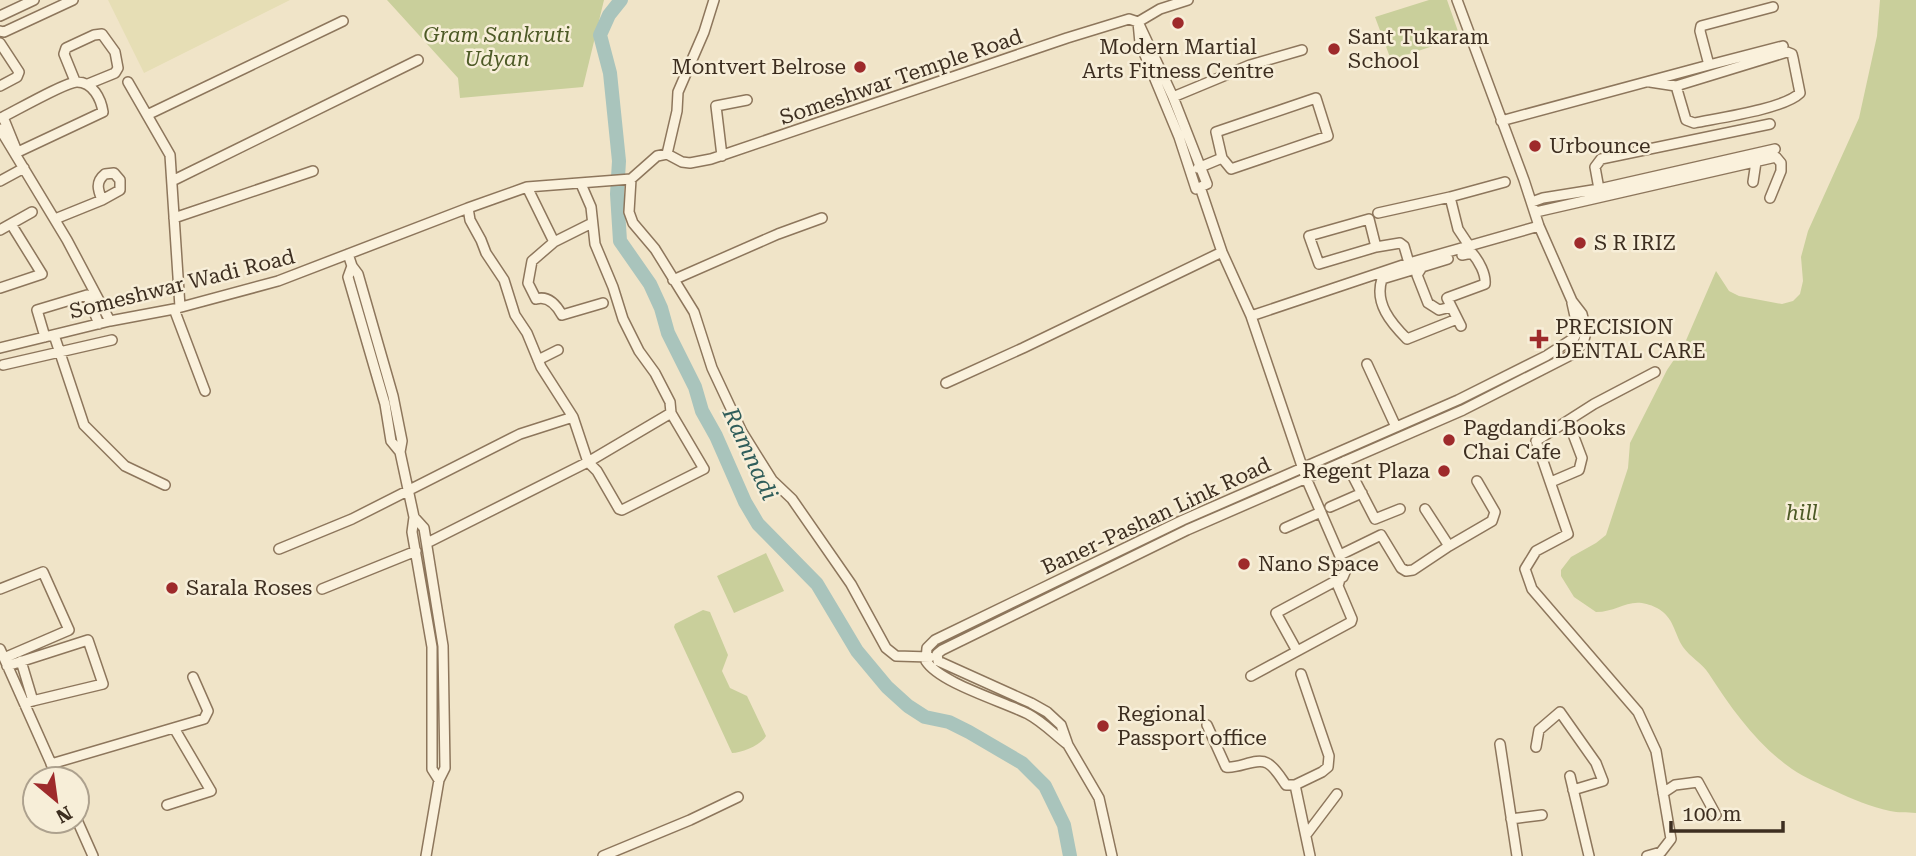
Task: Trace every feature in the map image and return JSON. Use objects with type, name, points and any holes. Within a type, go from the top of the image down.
[{"type":"street","points":[[0,16],[34,0]]},
{"type":"street","points":[[0,31],[4,32],[73,0]]},
{"type":"street","points":[[554,242],[527,187],[631,179],[650,160],[667,154],[677,111],[678,92],[704,32],[714,0]]},
{"type":"street","name":"Someshwar Temple Road","points":[[667,154],[690,163],[722,156],[1067,38],[1129,19],[1138,22],[1160,9],[1188,0]]},
{"type":"street","points":[[1457,0],[1539,226],[1572,301],[1583,314],[1586,330],[1583,343],[1570,355],[1565,345]]},
{"type":"street","points":[[1709,65],[1701,26],[1773,7]]},
{"type":"street","points":[[147,115],[343,21]]},
{"type":"street","points":[[1138,22],[1174,97],[1207,184],[1196,189],[1179,137],[1140,43],[1138,22]]},
{"type":"street","points":[[75,81],[64,54],[66,48],[102,34],[115,52],[118,68],[115,73],[88,84],[75,81],[1,118],[16,149],[20,151],[103,113],[102,104],[88,84]]},
{"type":"street","points":[[0,43],[19,72],[17,77],[0,86]]},
{"type":"street","points":[[1501,121],[1783,46]]},
{"type":"street","points":[[1174,97],[1250,65],[1302,50]]},
{"type":"street","points":[[1650,82],[1676,86],[1787,52],[1792,54],[1800,93],[1795,98],[1761,109],[1694,123],[1686,120],[1676,86]]},
{"type":"street","points":[[172,181],[418,60]]},
{"type":"street","points":[[128,82],[170,155],[177,308],[205,391]]},
{"type":"street","points":[[1316,98],[1328,136],[1231,169],[1222,158],[1216,132],[1316,98]]},
{"type":"street","points":[[722,156],[716,106],[747,100]]},
{"type":"street","points":[[1599,189],[1595,167],[1601,159],[1770,124]]},
{"type":"street","points":[[0,129],[55,219],[110,321]]},
{"type":"street","points":[[1532,202],[1775,149]]},
{"type":"street","points":[[1536,212],[1776,157],[1781,163],[1781,171],[1770,198]]},
{"type":"street","points":[[1190,171],[1222,158]]},
{"type":"street","points":[[1753,182],[1756,162]]},
{"type":"street","points":[[0,181],[24,168]]},
{"type":"street","points":[[174,218],[313,171]]},
{"type":"street","points":[[631,179],[629,212],[633,223],[655,249],[694,312],[712,368],[741,432],[772,480],[792,499],[851,584],[886,648],[896,656],[925,656],[936,659],[1047,712],[1061,725],[1068,745],[1100,798],[1112,856]]},
{"type":"street","points":[[1378,213],[1505,182]]},
{"type":"street","points":[[468,208],[470,220],[486,253],[504,280],[510,305],[527,333],[538,360],[573,417],[588,462],[597,471],[622,510],[704,469],[671,413],[670,402],[655,373],[639,351],[623,319],[595,244],[591,207],[583,184]]},
{"type":"street","name":"Someshwar Wadi Road","points":[[0,348],[177,308],[278,281],[527,187]]},
{"type":"street","points":[[1200,187],[1222,252],[1251,316],[1306,478],[1326,510],[1346,574],[1276,613],[1297,651]]},
{"type":"street","points":[[1450,197],[1458,229],[1470,247]]},
{"type":"street","points":[[55,219],[102,200]]},
{"type":"street","points":[[0,230],[32,212]]},
{"type":"street","points":[[673,280],[778,234],[822,218]]},
{"type":"street","points":[[1376,247],[1369,219],[1309,236],[1319,264],[1376,247],[1400,243],[1404,246],[1409,263]]},
{"type":"street","points":[[592,223],[554,242],[532,261],[528,283],[536,299],[552,302],[562,315],[603,303]]},
{"type":"street","points":[[0,288],[42,274],[11,224]]},
{"type":"street","points":[[1251,316],[1409,263],[1539,226]]},
{"type":"street","points":[[946,383],[1222,252]]},
{"type":"street","points":[[1472,253],[1486,279],[1485,284],[1447,298],[1451,307],[1459,322],[1407,339],[1391,322],[1381,300],[1379,289],[1382,279],[1472,253]]},
{"type":"street","points":[[348,254],[362,286],[390,384],[402,441],[400,452],[414,517],[412,532],[432,647],[432,769],[439,780]]},
{"type":"street","points":[[1422,267],[1417,275],[1428,303],[1438,310],[1451,307]]},
{"type":"street","points":[[99,324],[87,295],[37,310],[59,352],[84,425],[125,466],[165,485]]},
{"type":"street","name":"Baner-Pashan Link Road","points":[[925,656],[935,640],[1182,520],[1458,400],[1565,345],[1574,338],[1578,330],[1572,301]]},
{"type":"street","points":[[3,365],[112,340]]},
{"type":"street","points":[[538,360],[558,350]]},
{"type":"street","name":"Baner-Pashan Link Road","points":[[936,659],[942,650],[1187,530],[1463,410],[1570,355]]},
{"type":"street","points":[[1367,364],[1396,427]]},
{"type":"street","points":[[1647,856],[1661,852],[1670,842],[1656,751],[1638,712],[1532,589],[1525,569],[1536,551],[1568,534],[1536,441],[1594,404],[1655,372]]},
{"type":"street","points":[[427,543],[588,462],[671,413]]},
{"type":"street","points":[[279,549],[352,519],[520,434],[573,417]]},
{"type":"street","points":[[1550,482],[1579,470],[1582,458],[1569,421]]},
{"type":"street","points":[[1345,461],[1375,519],[1400,509]]},
{"type":"street","points":[[1340,555],[1381,535],[1401,568],[1406,571],[1413,570],[1492,521],[1495,512],[1477,481]]},
{"type":"street","points":[[1285,528],[1362,493]]},
{"type":"street","points":[[1425,509],[1449,546]]},
{"type":"street","points":[[414,517],[424,528],[443,646],[445,768],[439,780],[426,856]]},
{"type":"street","points":[[322,589],[416,551]]},
{"type":"street","points":[[0,589],[43,572],[69,630],[4,657]]},
{"type":"street","points":[[1251,676],[1352,620],[1338,586],[1340,579]]},
{"type":"street","points":[[4,657],[21,661],[88,640],[103,684],[28,702]]},
{"type":"street","points":[[925,656],[930,667],[937,673],[1026,713],[1068,745]]},
{"type":"street","points":[[4,657],[28,702],[51,764],[204,719],[208,711],[193,677]]},
{"type":"street","points":[[21,661],[28,702]]},
{"type":"street","points":[[1207,725],[1227,767],[1240,767],[1261,761],[1268,763],[1286,785],[1295,785],[1322,772],[1328,767],[1329,756],[1301,674]]},
{"type":"street","points":[[1536,747],[1539,730],[1560,712],[1596,762],[1603,781],[1573,790]]},
{"type":"street","points":[[167,804],[211,791],[174,728]]},
{"type":"street","points":[[1500,744],[1517,856]]},
{"type":"street","points":[[1570,776],[1589,856]]},
{"type":"street","points":[[1663,793],[1675,786],[1698,782],[1716,815]]},
{"type":"street","points":[[1295,785],[1310,856]]},
{"type":"street","points":[[1306,835],[1337,794]]},
{"type":"street","points":[[603,856],[738,797]]},
{"type":"street","points":[[1511,819],[1542,815]]},
{"type":"street","points":[[84,835],[93,856]]},
{"type":"shaded area","points":[[108,0],[290,0],[144,73]]},
{"type":"green space","name":"Gram Sankruti Udyan","points":[[387,0],[604,0],[583,87],[460,98],[458,78]]},
{"type":"green space","points":[[1429,0],[1447,0],[1460,37],[1391,60],[1375,17]]},
{"type":"green space","name":"hill","points":[[1880,0],[1916,0],[1916,813],[1893,812],[1869,805],[1792,769],[1767,749],[1746,725],[1706,670],[1683,647],[1663,612],[1648,604],[1632,603],[1596,612],[1574,597],[1561,576],[1561,570],[1571,557],[1606,535],[1628,468],[1630,443],[1667,370],[1684,345],[1716,271],[1729,291],[1739,296],[1782,304],[1793,301],[1800,294],[1803,281],[1801,257],[1808,231],[1859,118],[1877,36]]},
{"type":"green space","points":[[766,553],[784,591],[734,613],[717,576]]},
{"type":"green space","points":[[703,610],[710,612],[728,655],[722,671],[730,688],[747,696],[766,736],[756,745],[741,752],[732,753],[674,627]]},
{"type":"waterway","name":"Ramnadi","points":[[621,0],[609,15],[600,35],[610,73],[619,161],[617,194],[620,241],[650,284],[668,333],[695,387],[702,411],[745,502],[758,524],[817,584],[857,651],[887,687],[925,717],[949,722],[1022,763],[1045,786],[1064,825],[1070,856]]},
{"type":"place","name":"Modern Martial Arts Fitness Centre","points":[[1178,23]]},
{"type":"place","name":"Sant Tukaram School","points":[[1334,49]]},
{"type":"place","name":"Montvert Belrose","points":[[860,67]]},
{"type":"place","name":"Urbounce","points":[[1535,146]]},
{"type":"place","name":"S R IRIZ","points":[[1580,243]]},
{"type":"place","name":"PRECISION DENTAL CARE","points":[[1539,339]]},
{"type":"place","name":"Pagdandi Books Chai Cafe","points":[[1449,440]]},
{"type":"place","name":"Regent Plaza","points":[[1444,471]]},
{"type":"place","name":"Nano Space","points":[[1244,564]]},
{"type":"place","name":"Sarala Roses","points":[[172,588]]},
{"type":"place","name":"Regional Passport office","points":[[1103,726]]}]
